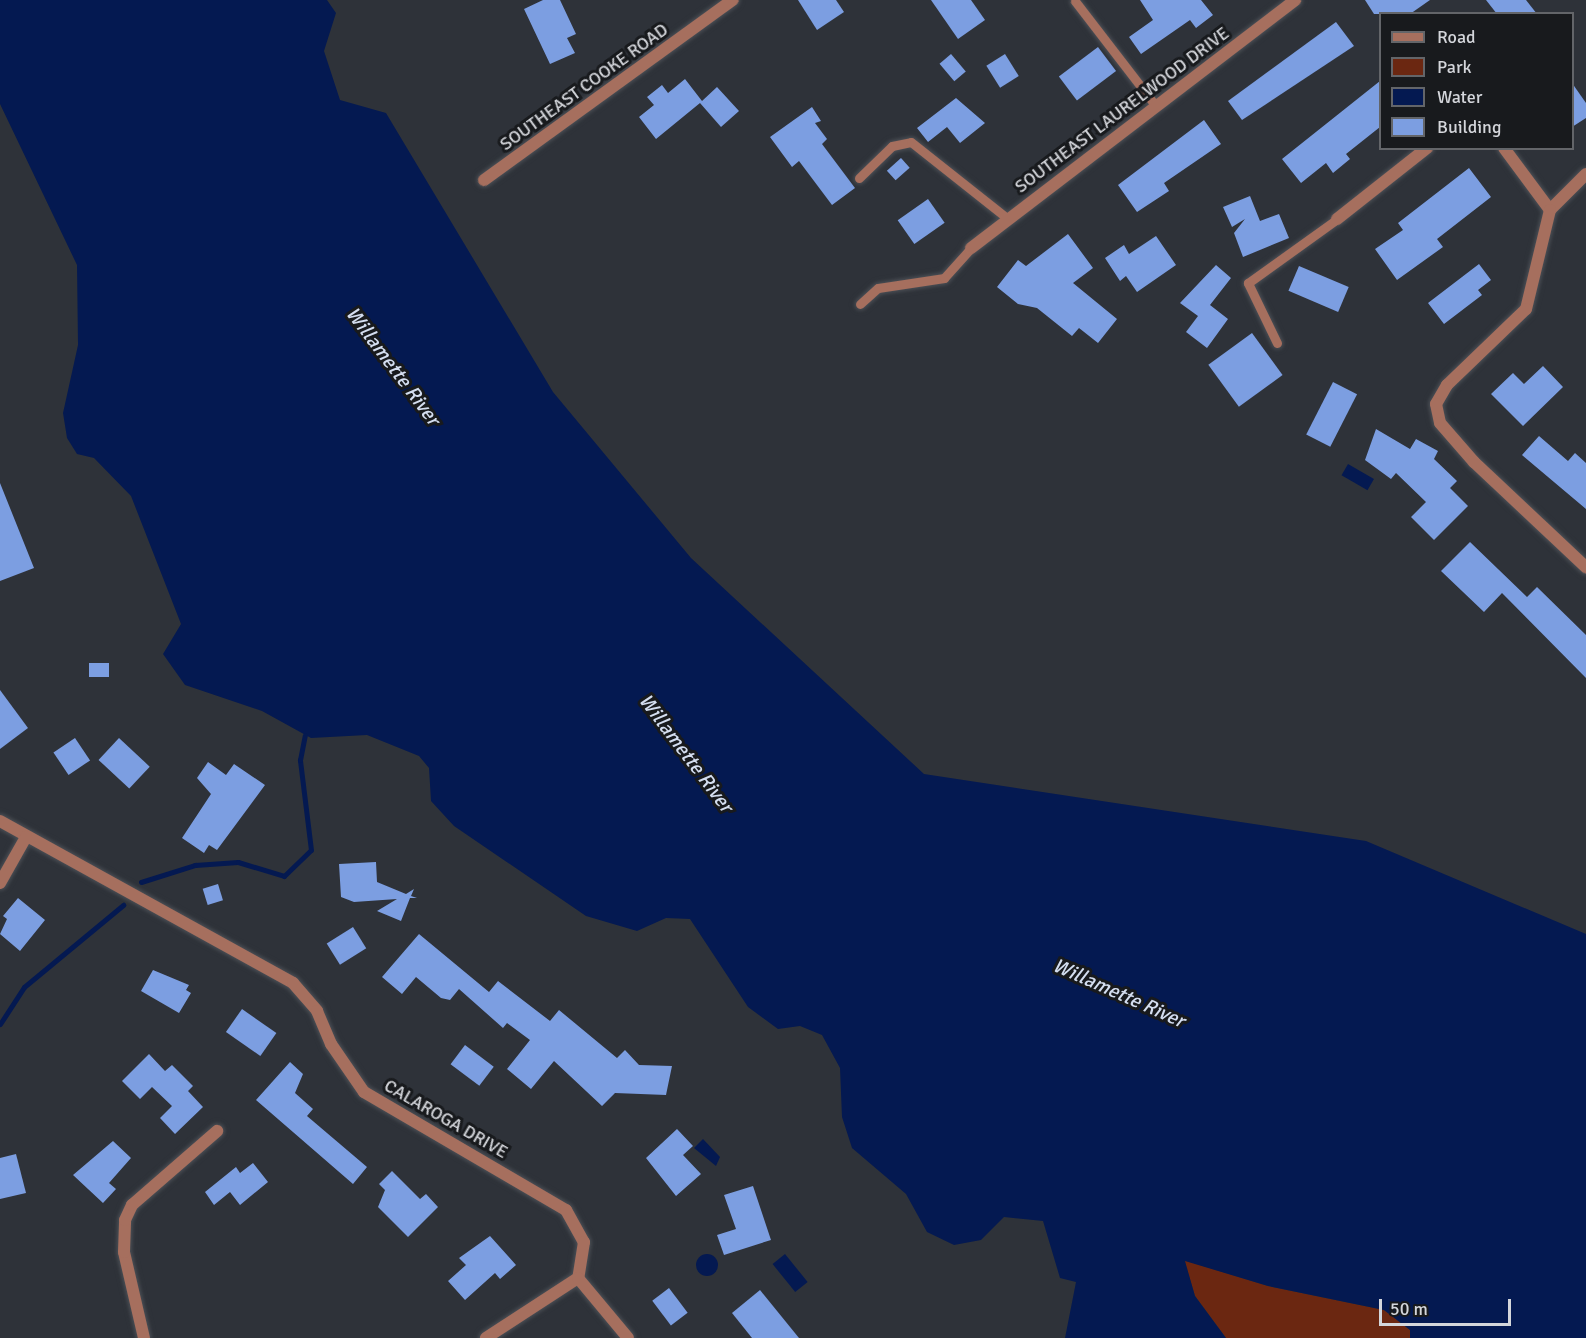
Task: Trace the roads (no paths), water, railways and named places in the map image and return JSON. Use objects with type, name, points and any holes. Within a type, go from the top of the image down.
[{"type":"street","name":"SOUTHEAST COOKE ROAD","points":[[484,180],[733,0]]},
{"type":"street","name":"SOUTHEAST LAURELWOOD DRIVE","points":[[971,248],[1295,0]]},
{"type":"street","points":[[1337,219],[1424,150]]},
{"type":"street","points":[[1505,150],[1550,210]]},
{"type":"street","points":[[1586,174],[1550,210],[1526,309],[1448,385],[1436,404],[1440,423],[1473,462],[1586,567]]},
{"type":"street","name":"CALAROGA DRIVE","points":[[0,821],[293,983],[317,1011],[331,1044],[364,1092],[566,1210],[584,1242],[579,1278]]},
{"type":"street","points":[[0,883],[26,837]]},
{"type":"street","points":[[144,1338],[124,1252],[125,1220],[132,1205],[217,1131]]},
{"type":"street","points":[[486,1338],[579,1278],[628,1338]]},
{"type":"lane","points":[[1075,1],[1156,106]]},
{"type":"lane","points":[[859,178],[892,146],[911,142],[1008,219]]},
{"type":"lane","points":[[1277,343],[1248,283],[1337,219]]},
{"type":"lane","points":[[860,304],[878,288],[944,278],[971,248]]},
{"type":"water","name":"Willamette River","points":[[0,0],[327,0],[336,13],[324,51],[340,100],[386,113],[553,392],[691,558],[924,774],[1366,841],[1586,934],[1586,1338],[1410,1338],[1410,1330],[1384,1310],[1268,1286],[1185,1261],[1195,1296],[1226,1338],[1065,1338],[1076,1282],[1060,1278],[1043,1221],[1004,1217],[981,1240],[954,1245],[927,1232],[906,1194],[852,1148],[842,1117],[840,1068],[822,1035],[800,1026],[778,1029],[748,1007],[690,919],[666,918],[637,931],[586,916],[454,826],[431,801],[429,768],[419,756],[367,735],[311,738],[262,711],[185,685],[163,654],[181,624],[131,496],[94,458],[77,454],[67,438],[63,413],[78,345],[77,265],[0,104]]},
{"type":"water","points":[[1348,464],[1374,479],[1367,490],[1342,475]]},
{"type":"water","points":[[703,1139],[720,1157],[716,1166],[694,1148]]},
{"type":"water","points":[[707,1254],[715,1257],[718,1265],[715,1273],[707,1276],[699,1273],[696,1265],[699,1257]]},
{"type":"water","points":[[785,1254],[808,1282],[795,1292],[773,1264]]},
{"type":"waterway","points":[[141,882],[195,865],[238,862],[284,876],[311,850],[300,760],[305,735]]},
{"type":"waterway","points":[[0,1024],[24,987],[123,905]]}]
